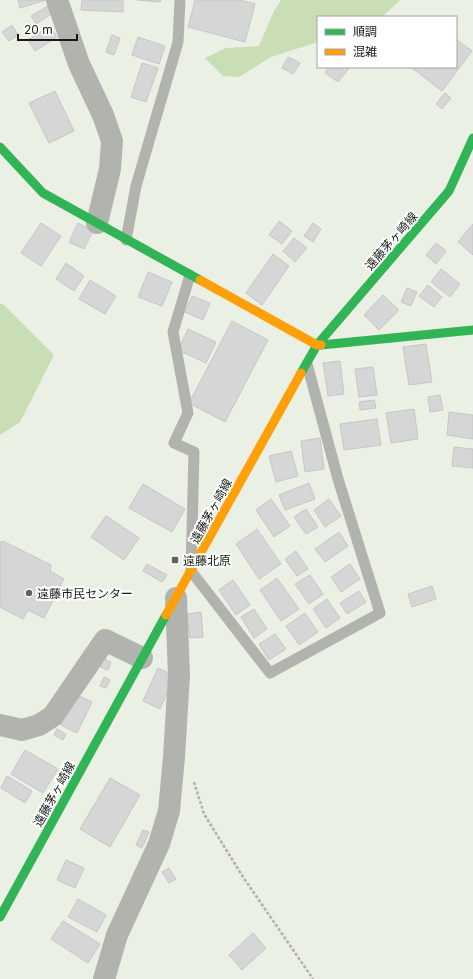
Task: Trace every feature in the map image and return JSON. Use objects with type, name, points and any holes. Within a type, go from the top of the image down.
[{"type":"main road","name":"遠藤茅ヶ崎線","points":[[0,918],[142,658],[317,345],[449,191],[473,138]]},
{"type":"main road","points":[[0,148],[43,193],[317,345],[473,330]]},
{"type":"street","points":[[58,0],[79,64],[103,115],[112,141],[110,169],[97,223]]},
{"type":"street","points":[[104,979],[117,935],[158,844],[169,811],[179,675],[176,598]]},
{"type":"street","points":[[0,725],[22,730],[39,725],[53,716],[105,640],[142,658]]},
{"type":"lane","points":[[126,240],[136,186],[178,42],[180,0]]},
{"type":"lane","points":[[190,275],[173,332],[188,413],[174,443],[194,452],[191,571],[270,673],[380,614],[338,479],[307,363]]},
{"type":"path","points":[[174,757],[192,778],[204,814],[239,871],[313,979]]},
{"type":"green space","points":[[281,0],[400,0],[383,16],[317,16],[317,42],[271,57],[239,77],[223,76],[205,58],[226,48],[259,46],[274,11]]},
{"type":"green space","points":[[0,304],[3,304],[54,355],[20,422],[0,435]]},
{"type":"building","points":[[18,0],[46,0],[20,8]]},
{"type":"building","points":[[82,0],[123,0],[123,12],[81,10]]},
{"type":"building","points":[[137,0],[161,0],[160,2]]},
{"type":"building","points":[[195,0],[240,0],[255,4],[245,42],[188,27]]},
{"type":"building","points":[[48,6],[53,13],[36,24],[31,16]]},
{"type":"building","points":[[12,25],[18,35],[9,41],[2,32]]},
{"type":"building","points":[[50,26],[57,37],[35,51],[28,40]]},
{"type":"building","points":[[112,35],[120,38],[114,55],[106,52]]},
{"type":"building","points":[[138,37],[165,46],[159,64],[132,55]]},
{"type":"building","points":[[457,40],[472,51],[442,91],[412,68],[457,68]]},
{"type":"building","points":[[288,57],[300,63],[293,74],[282,68]]},
{"type":"building","points":[[142,63],[158,68],[146,102],[131,97]]},
{"type":"building","points":[[328,68],[349,68],[338,82],[325,73]]},
{"type":"building","points":[[55,91],[74,131],[49,143],[29,103]]},
{"type":"building","points":[[445,93],[451,98],[442,109],[436,104]]},
{"type":"building","points":[[279,221],[292,231],[282,244],[269,235]]},
{"type":"building","points":[[41,223],[61,236],[41,266],[21,253]]},
{"type":"building","points":[[78,223],[93,231],[84,249],[69,242]]},
{"type":"building","points":[[313,223],[321,229],[313,242],[304,236]]},
{"type":"building","points":[[473,224],[473,255],[458,242]]},
{"type":"building","points":[[294,238],[307,248],[295,262],[283,251]]},
{"type":"building","points":[[436,243],[446,251],[436,264],[426,255]]},
{"type":"building","points":[[273,254],[289,266],[262,305],[246,293]]},
{"type":"building","points":[[66,263],[84,276],[74,291],[56,279]]},
{"type":"building","points":[[441,269],[460,284],[450,297],[431,282]]},
{"type":"building","points":[[148,272],[172,282],[162,306],[138,297]]},
{"type":"building","points":[[90,280],[116,296],[105,314],[79,299]]},
{"type":"building","points":[[428,285],[442,297],[434,307],[419,296]]},
{"type":"building","points":[[407,288],[417,292],[411,306],[401,302]]},
{"type":"building","points":[[383,295],[399,310],[379,330],[364,315]]},
{"type":"building","points":[[192,296],[210,303],[203,320],[185,312]]},
{"type":"building","points":[[232,321],[268,340],[225,422],[189,403]]},
{"type":"building","points":[[188,329],[216,342],[206,363],[178,350]]},
{"type":"building","points":[[426,344],[432,382],[409,385],[403,347]]},
{"type":"building","points":[[340,361],[344,394],[328,396],[323,363]]},
{"type":"building","points":[[373,367],[377,395],[359,397],[355,369]]},
{"type":"building","points":[[440,395],[443,410],[430,412],[428,397]]},
{"type":"building","points":[[374,400],[376,408],[360,410],[359,402]]},
{"type":"building","points":[[414,409],[418,439],[391,443],[386,413]]},
{"type":"building","points":[[449,412],[473,415],[473,439],[447,435]]},
{"type":"building","points":[[377,419],[381,445],[344,450],[340,424]]},
{"type":"building","points":[[320,438],[324,469],[305,472],[301,441]]},
{"type":"building","points":[[454,447],[473,449],[473,468],[452,466]]},
{"type":"building","points":[[291,451],[298,476],[276,482],[269,456]]},
{"type":"building","points":[[309,483],[315,499],[285,510],[279,495]]},
{"type":"building","points":[[143,484],[185,509],[172,532],[129,508]]},
{"type":"building","points":[[271,499],[290,526],[274,537],[256,510]]},
{"type":"building","points":[[329,499],[341,516],[325,527],[314,510]]},
{"type":"building","points":[[306,509],[318,527],[306,534],[294,517]]},
{"type":"building","points":[[106,516],[139,538],[124,560],[91,537]]},
{"type":"building","points":[[257,529],[281,564],[259,579],[236,544]]},
{"type":"building","points":[[339,532],[348,546],[325,562],[315,549]]},
{"type":"building","name":"遠藤市民センター","points":[[0,541],[3,543],[3,541],[51,565],[50,571],[64,579],[44,618],[28,610],[23,619],[0,607]]},
{"type":"building","points":[[296,551],[308,569],[297,576],[285,559]]},
{"type":"building","points":[[147,564],[167,575],[162,582],[143,571]]},
{"type":"building","points":[[350,564],[360,579],[341,592],[331,577]]},
{"type":"building","points":[[310,575],[323,594],[309,604],[295,584]]},
{"type":"building","points":[[277,578],[299,609],[281,621],[260,590]]},
{"type":"building","points":[[233,580],[250,605],[236,615],[219,590]]},
{"type":"building","points":[[432,586],[436,599],[412,607],[408,594]]},
{"type":"building","points":[[359,591],[366,602],[347,614],[340,603]]},
{"type":"building","points":[[327,599],[340,618],[326,628],[313,609]]},
{"type":"building","points":[[254,609],[267,629],[254,638],[241,617]]},
{"type":"building","points":[[201,612],[203,637],[190,638],[187,614]]},
{"type":"building","points":[[305,613],[318,632],[299,645],[286,626]]},
{"type":"building","points":[[275,634],[286,649],[269,660],[259,644]]},
{"type":"building","points":[[103,658],[111,662],[108,670],[100,667]]},
{"type":"building","points":[[158,668],[175,676],[160,709],[143,701]]},
{"type":"building","points":[[104,677],[110,680],[106,688],[100,686]]},
{"type":"building","points":[[75,694],[92,702],[77,733],[61,725]]},
{"type":"building","points":[[57,729],[66,734],[63,740],[54,735]]},
{"type":"building","points":[[25,750],[58,769],[43,793],[11,774]]},
{"type":"building","points":[[7,776],[32,791],[25,803],[1,788]]},
{"type":"building","points":[[110,778],[140,795],[110,847],[80,829]]},
{"type":"building","points":[[143,830],[149,832],[142,848],[136,845]]},
{"type":"building","points":[[66,860],[84,868],[75,888],[57,880]]},
{"type":"building","points":[[169,868],[176,879],[169,883],[162,872]]},
{"type":"building","points":[[78,899],[106,915],[97,932],[68,917]]},
{"type":"building","points":[[63,921],[100,944],[88,963],[51,939]]},
{"type":"building","points":[[253,933],[266,948],[242,970],[229,955]]},
{"type":"traffic: fast","points":[[301,373],[317,345],[449,191],[473,138]]},
{"type":"traffic: fast","points":[[0,147],[43,193],[200,280]]},
{"type":"traffic: fast","points":[[321,345],[473,330]]},
{"type":"traffic: fast","points":[[0,917],[166,615]]},
{"type":"traffic: slow","points":[[200,280],[317,345],[321,345]]},
{"type":"traffic: slow","points":[[166,615],[301,373]]},
{"type":"place","name":"遠藤北原","points":[[175,560]]},
{"type":"place","name":"遠藤市民センター","points":[[29,593]]}]
